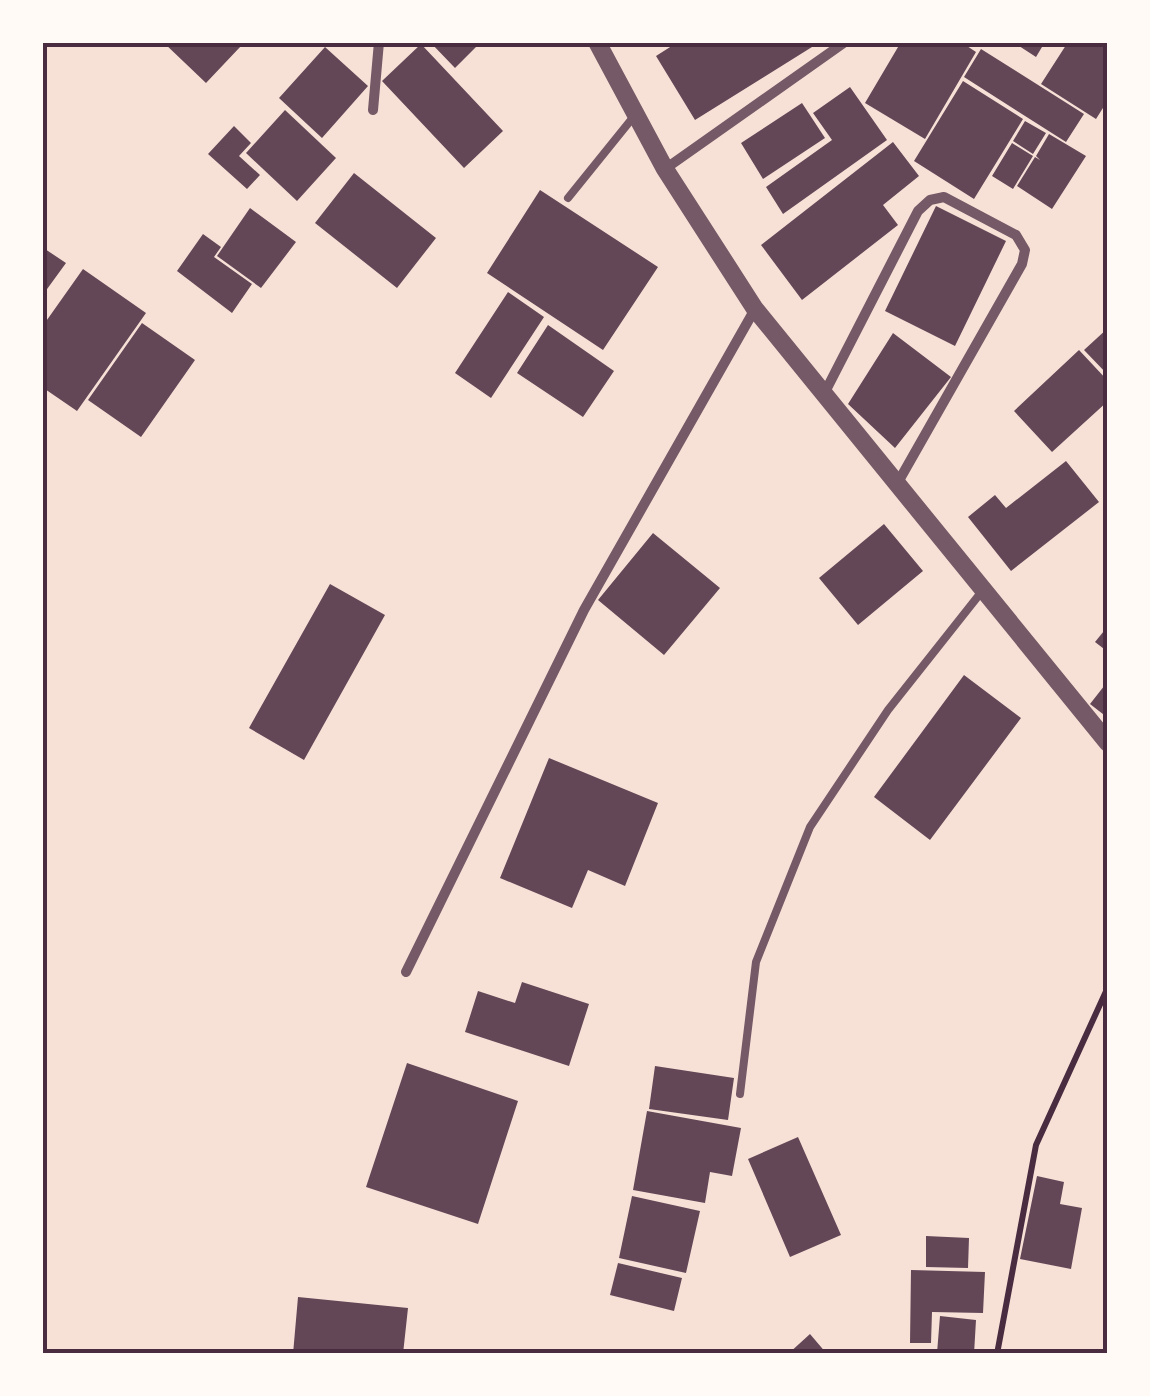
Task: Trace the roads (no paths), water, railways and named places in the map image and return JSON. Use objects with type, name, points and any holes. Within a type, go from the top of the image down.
[{"type":"street","points":[[373,110],[379,42]]},
{"type":"street","points":[[597,42],[665,169],[755,309],[1108,743]]},
{"type":"street","points":[[665,169],[844,42]]},
{"type":"street","points":[[824,394],[918,211],[930,200],[944,197],[1016,235],[1024,250],[1022,264],[896,485]]},
{"type":"street","points":[[406,972],[584,610],[755,309]]},
{"type":"lane","points":[[568,198],[635,115]]},
{"type":"lane","points":[[740,1094],[756,962],[810,827],[888,710],[983,590]]}]
